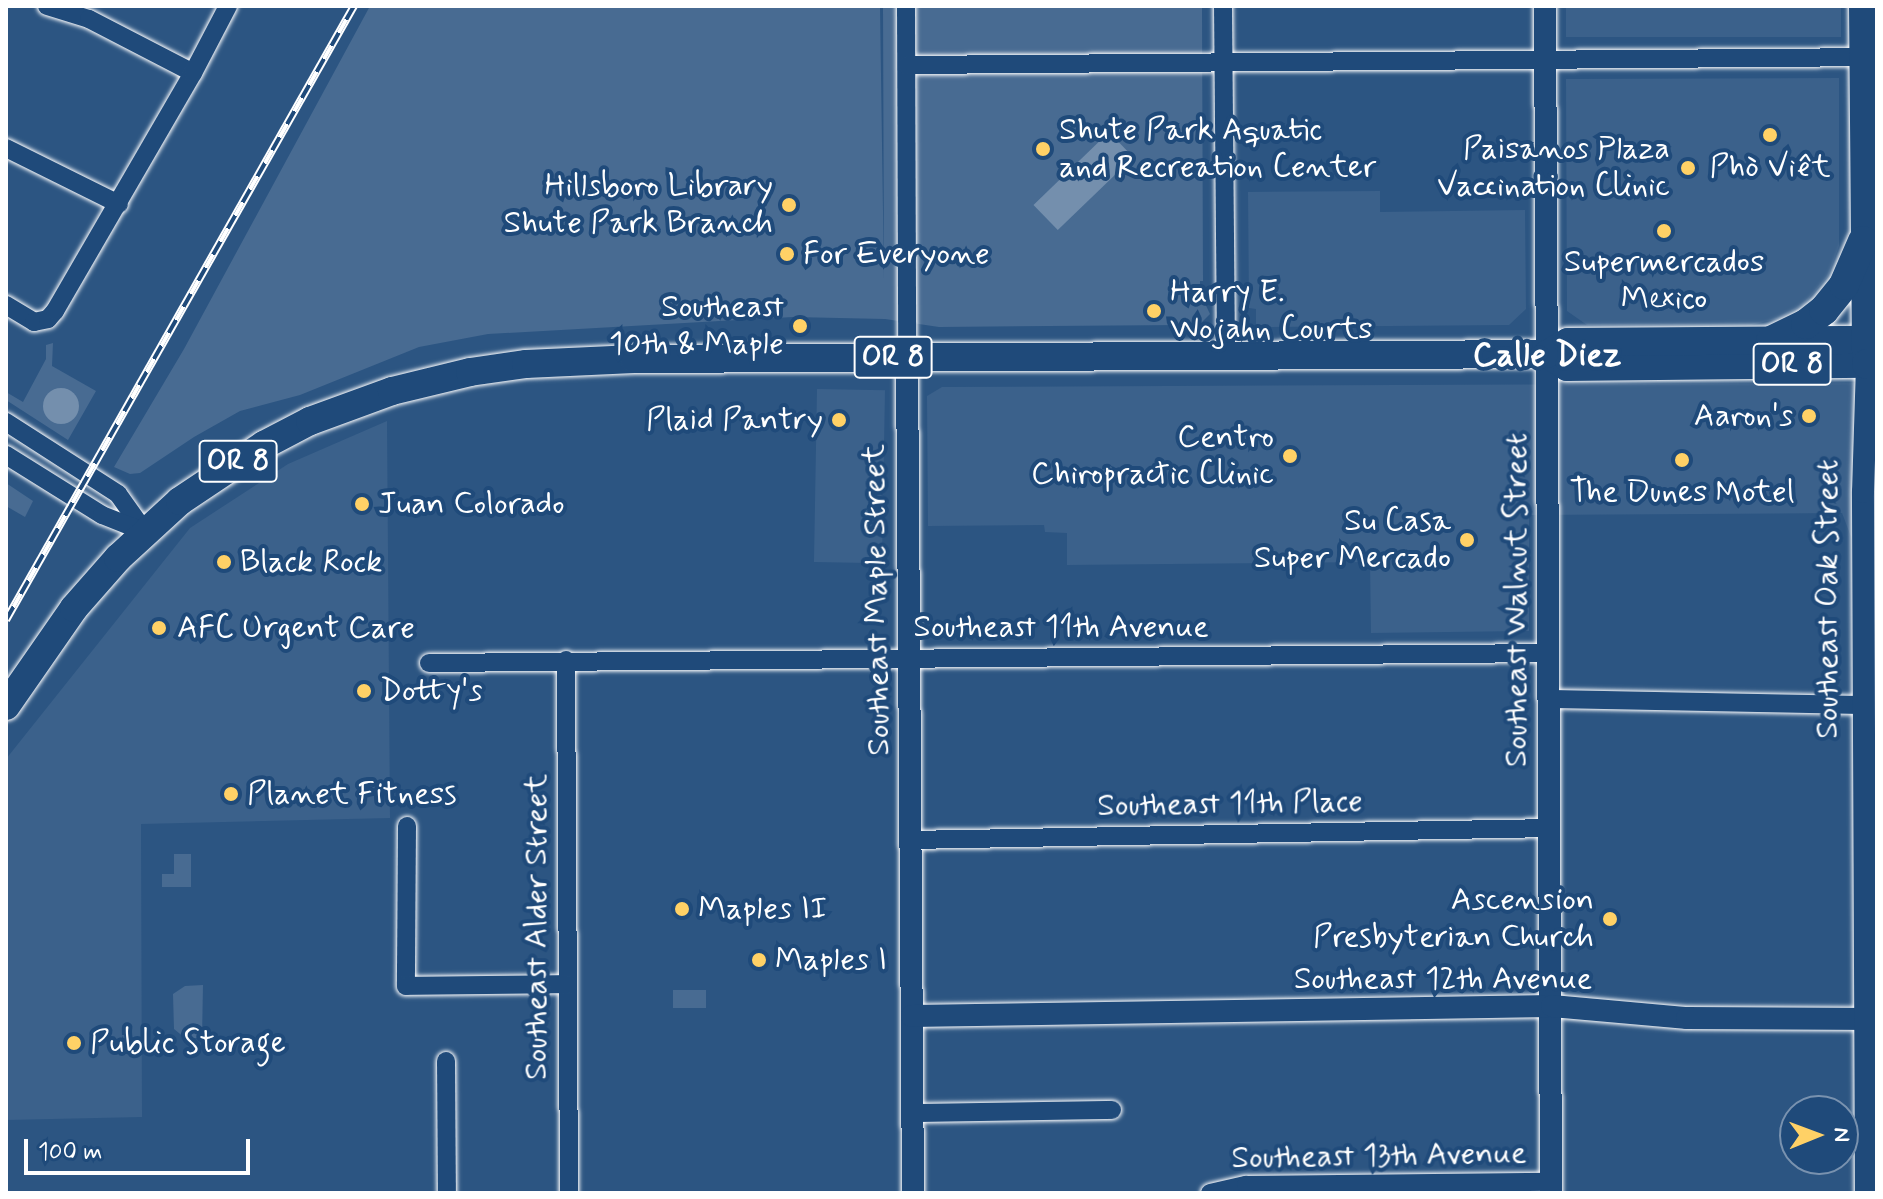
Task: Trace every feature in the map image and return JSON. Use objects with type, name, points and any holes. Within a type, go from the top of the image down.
[{"type":"highway","name":"Southeast Oak Street","points":[[1864,6],[1870,57],[1864,239],[1872,352]]},
{"type":"highway","name":"OR 8","points":[[1771,341],[1806,324],[1824,310],[1844,285],[1864,239]]},
{"type":"main road","name":"OR 8","points":[[6,706],[74,608],[145,532],[216,475],[283,434],[339,409],[441,377],[559,362],[1547,354],[1568,342],[1771,341],[1872,352]]},
{"type":"main road","name":"OR 8","points":[[1547,354],[1567,367],[1872,352]]},
{"type":"street","points":[[47,6],[89,19],[193,73]]},
{"type":"street","points":[[6,305],[34,322],[55,311],[119,204],[228,6]]},
{"type":"street","name":"Southeast Maple Street","points":[[906,6],[913,1193]]},
{"type":"street","points":[[1223,6],[1226,356]]},
{"type":"street","name":"Southeast Walnut Street","points":[[1545,6],[1551,1188]]},
{"type":"street","points":[[907,65],[1870,57]]},
{"type":"street","points":[[6,148],[119,204]]},
{"type":"street","name":"Southeast Oak Street","points":[[1866,1193],[1871,1019],[1864,705],[1864,426],[1872,352]]},
{"type":"street","points":[[6,422],[118,494],[145,532]]},
{"type":"street","points":[[6,455],[102,515],[145,532]]},
{"type":"street","name":"Southeast 11th Avenue","points":[[429,663],[1549,653]]},
{"type":"street","name":"Southeast Alder Street","points":[[566,660],[569,1193]]},
{"type":"street","points":[[1549,699],[1864,705]]},
{"type":"street","points":[[407,826],[406,986],[567,984]]},
{"type":"street","name":"Southeast 11th Place","points":[[910,840],[1550,828]]},
{"type":"street","name":"Southeast 12th Avenue","points":[[912,1016],[1552,1006],[1701,1019],[1871,1019]]},
{"type":"street","points":[[446,1061],[447,1193]]},
{"type":"street","points":[[912,1113],[1112,1110]]},
{"type":"street","name":"Southeast 13th Avenue","points":[[1212,1192],[1246,1185],[1551,1188]]},
{"type":"shaded area","points":[[370,6],[880,6],[884,280],[883,6],[1202,6],[1203,281],[1200,281],[1200,293],[1210,314],[1200,324],[1181,325],[939,327],[885,319],[793,317],[488,334],[419,347],[300,395],[240,411],[140,473],[130,474],[114,467],[184,349]]},
{"type":"shaded area","points":[[1566,6],[1841,6],[1841,37],[1566,37]]},
{"type":"shaded area","points":[[1839,78],[1839,246],[1828,276],[1804,304],[1780,318],[1751,325],[1587,325],[1567,311],[1566,79]]},
{"type":"shaded area","points":[[1109,132],[1133,157],[1058,230],[1033,205]]},
{"type":"shaded area","points":[[1380,191],[1380,212],[1525,210],[1526,309],[1509,325],[1256,327],[1256,309],[1249,308],[1248,192]]},
{"type":"shaded area","points":[[53,343],[52,366],[96,391],[68,440],[6,400],[6,392],[23,402],[46,359],[46,345]]},
{"type":"shaded area","points":[[1877,383],[1877,605],[1842,513],[1529,515],[1529,631],[1371,633],[1370,562],[1067,565],[1067,533],[1045,532],[1044,525],[928,526],[927,396],[942,387]]},
{"type":"shaded area","points":[[61,388],[74,393],[79,406],[74,419],[61,424],[48,419],[43,406],[48,393]]},
{"type":"shaded area","points":[[817,389],[885,390],[882,563],[814,562]]},
{"type":"shaded area","points":[[387,421],[390,818],[141,824],[142,1117],[6,1120],[6,759],[190,528],[288,464]]},
{"type":"shaded area","points":[[6,483],[33,501],[25,517],[6,506]]},
{"type":"shaded area","points":[[174,854],[191,854],[191,887],[162,887],[162,874],[174,874]]},
{"type":"shaded area","points":[[203,985],[202,1038],[185,1038],[174,1029],[173,994],[185,986]]},
{"type":"shaded area","points":[[673,990],[706,990],[706,1008],[673,1008]]},
{"type":"railway","points":[[6,620],[354,6]]},
{"type":"place","name":"Phò Viêt","points":[[1770,135]]},
{"type":"place","name":"Shute Park Aquatic and Recreation Center","points":[[1043,149]]},
{"type":"place","name":"Paisanos Plaza Vaccination Clinic","points":[[1688,168]]},
{"type":"place","name":"Hillsboro Library Shute Park Branch","points":[[789,205]]},
{"type":"place","name":"Supermercados Mexico","points":[[1664,231]]},
{"type":"place","name":"For Everyone","points":[[787,254]]},
{"type":"place","name":"Harry E. Wojahn Courts","points":[[1154,311]]},
{"type":"place","name":"Southeast 10th & Maple","points":[[800,326]]},
{"type":"place","name":"Aaron's","points":[[1809,416]]},
{"type":"place","name":"Plaid Pantry","points":[[839,420]]},
{"type":"place","name":"Centro Chiropractic Clinic","points":[[1290,456]]},
{"type":"place","name":"The Dunes Motel","points":[[1682,460]]},
{"type":"place","name":"Juan Colorado","points":[[362,504]]},
{"type":"place","name":"Su Casa Super Mercado","points":[[1467,540]]},
{"type":"place","name":"Black Rock","points":[[224,562]]},
{"type":"place","name":"AFC Urgent Care","points":[[159,628]]},
{"type":"place","name":"Dotty's","points":[[364,691]]},
{"type":"place","name":"Planet Fitness","points":[[231,794]]},
{"type":"place","name":"Maples II","points":[[682,909]]},
{"type":"place","name":"Ascension Presbyterian Church","points":[[1610,919]]},
{"type":"place","name":"Maples I","points":[[759,960]]},
{"type":"place","name":"Public Storage","points":[[74,1043]]},
{"type":"district","name":"Calle Diez","points":[[1547,356]]}]
